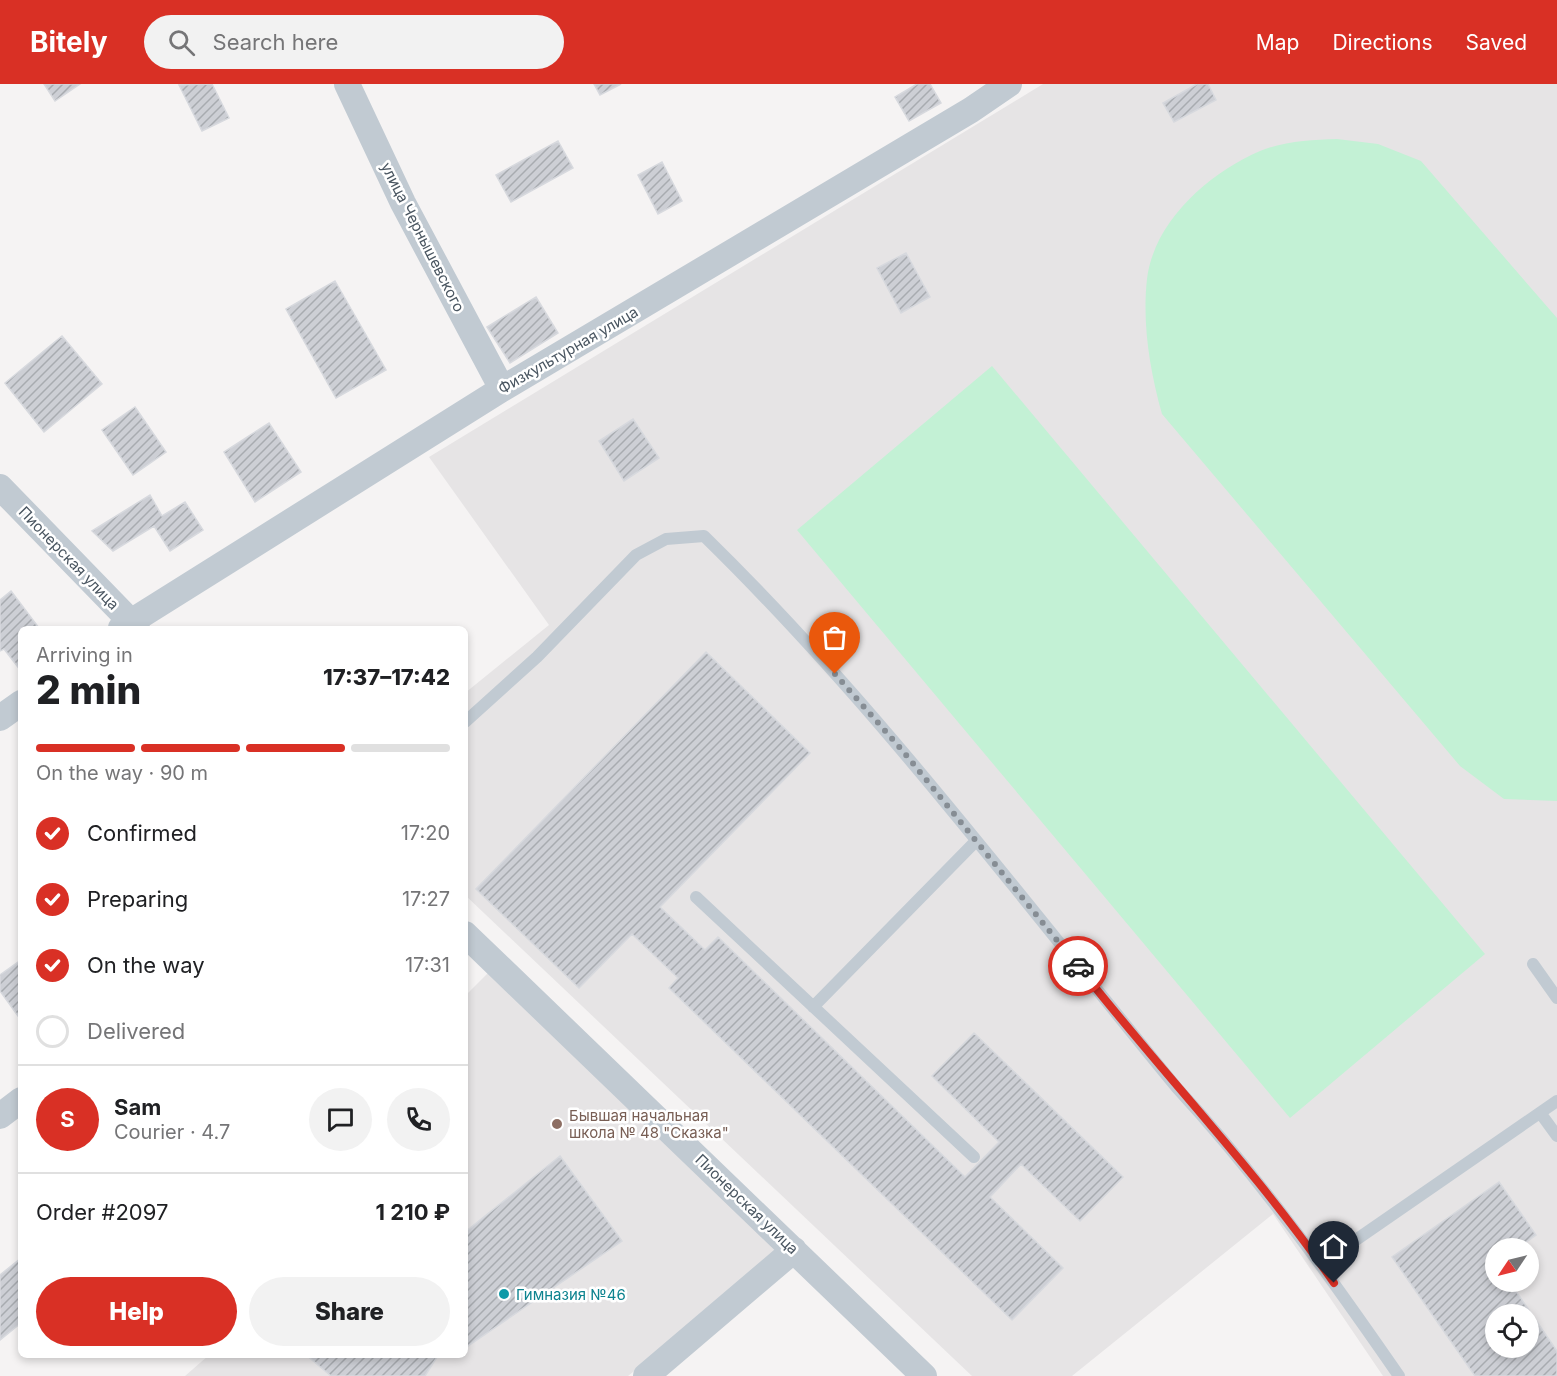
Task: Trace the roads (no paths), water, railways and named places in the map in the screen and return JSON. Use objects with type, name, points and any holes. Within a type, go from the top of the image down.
[{"type":"street","name":"улица Чернышевского","points":[[346,84],[403,203],[502,388]]},
{"type":"street","name":"Физкультурная улица","points":[[129,626],[502,388],[890,159],[1009,84]]},
{"type":"street","name":"Пионерская улица","points":[[0,488],[129,626]]},
{"type":"street","points":[[0,718],[18,705]]},
{"type":"street","name":"Пионерская улица","points":[[468,937],[924,1376]]},
{"type":"street","points":[[0,1116],[18,1102]]},
{"type":"street","points":[[646,1376],[794,1250]]},
{"type":"lane","points":[[468,719],[537,657],[636,555],[666,538],[704,536],[757,587],[902,750],[1177,1088],[1224,1139],[1321,1264],[1399,1376]]},
{"type":"lane","points":[[813,1006],[975,842]]},
{"type":"lane","points":[[696,897],[974,1157]]},
{"type":"lane","points":[[1533,964],[1557,998]]},
{"type":"lane","points":[[1321,1264],[1557,1101]]},
{"type":"lane","points":[[1541,1114],[1557,1136]]},
{"type":"place","name":"Бывшая начальная школа № 48 \"Сказка\"","points":[[557,1124]]},
{"type":"place","name":"Гимназия №46","points":[[504,1294]]}]
